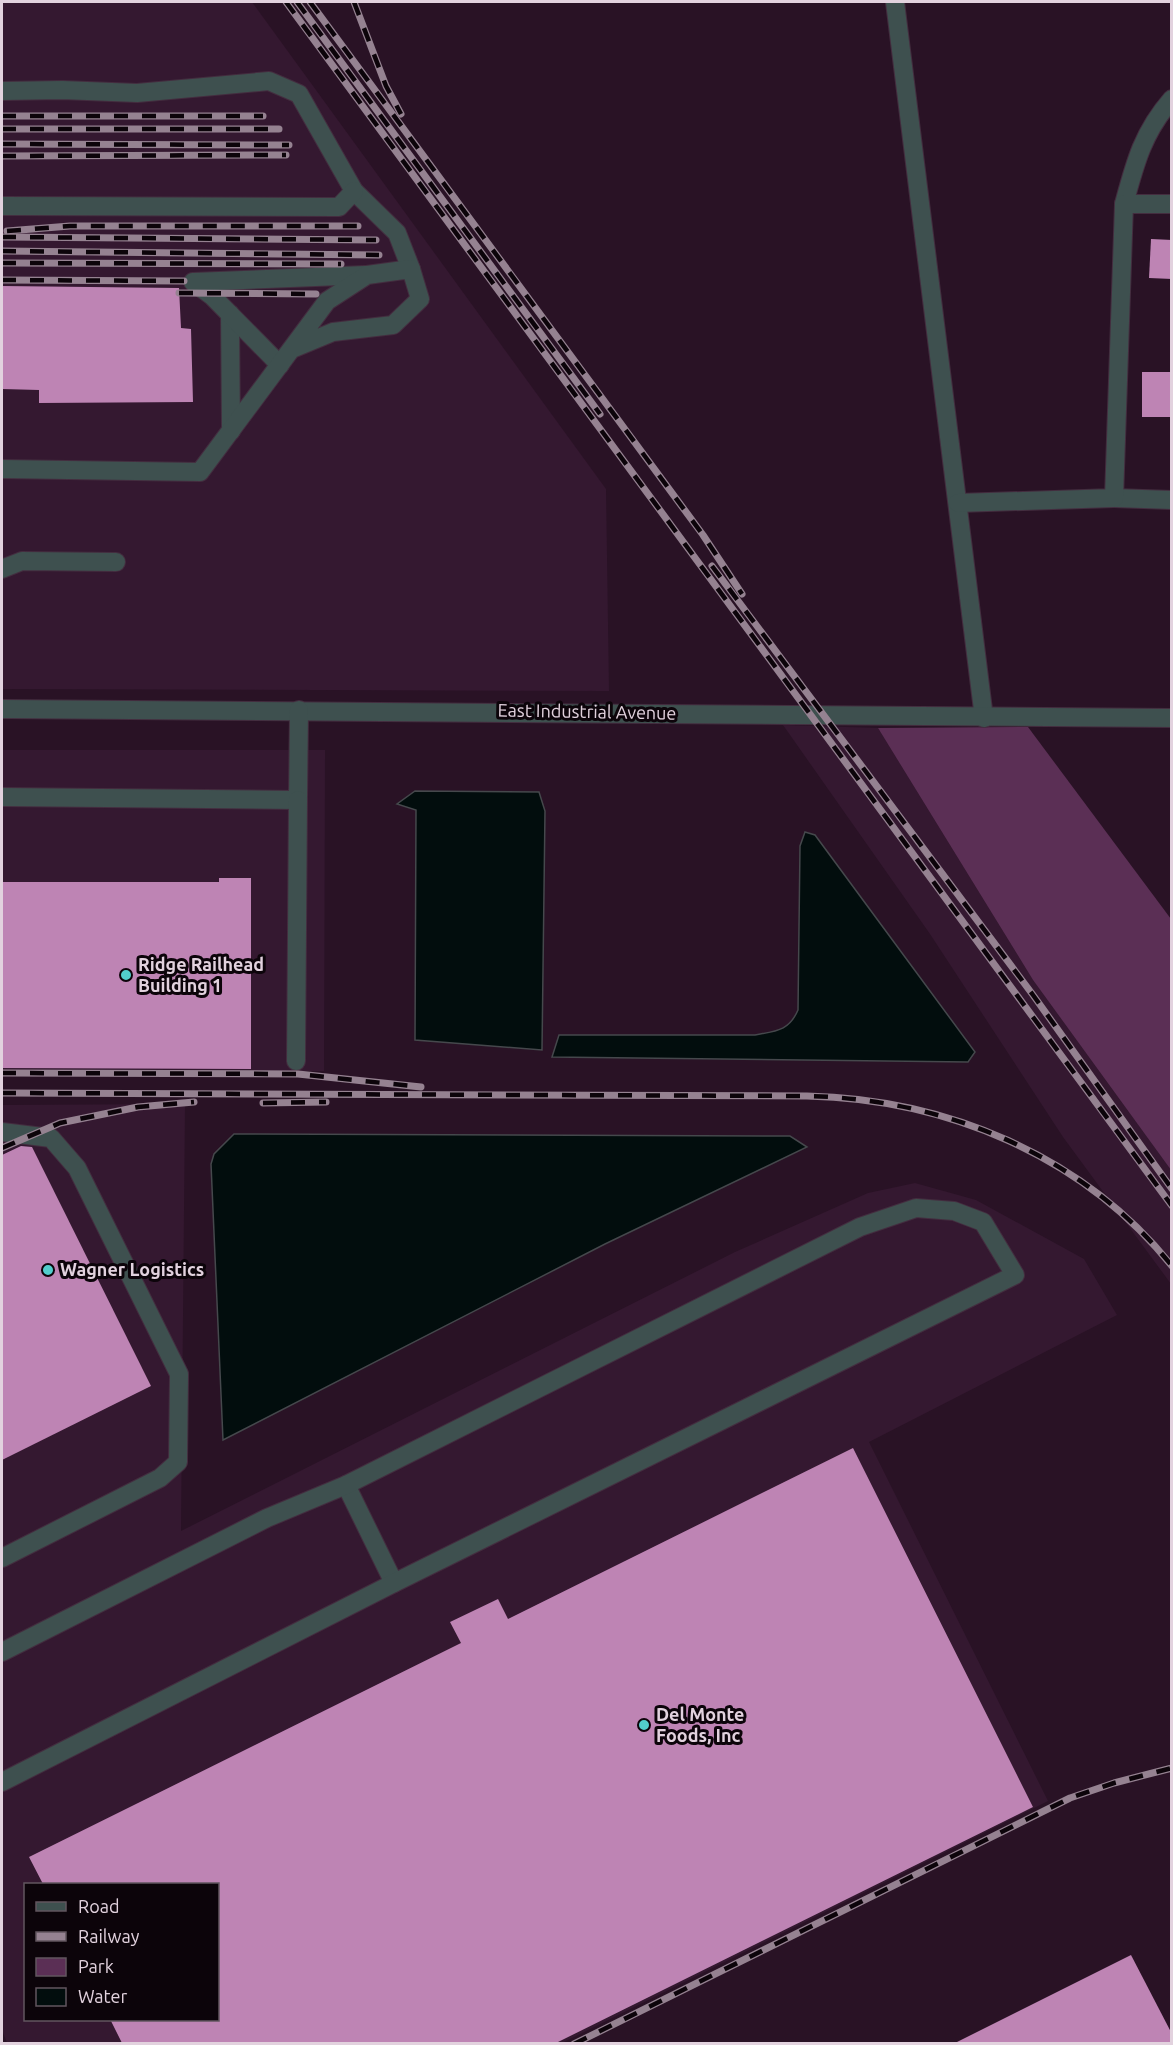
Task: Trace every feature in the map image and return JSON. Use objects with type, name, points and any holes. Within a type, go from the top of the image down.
[{"type":"street","points":[[895,2],[984,718]]},
{"type":"street","points":[[2,91],[62,90],[137,93],[269,81],[299,94],[354,191],[397,232],[420,299],[393,325],[333,332],[292,349]]},
{"type":"street","points":[[1114,498],[1124,204],[1137,152],[1157,116],[1172,99]]},
{"type":"street","points":[[2,206],[339,207],[354,191]]},
{"type":"street","points":[[1124,204],[1172,204]]},
{"type":"street","points":[[280,365],[230,314],[192,282],[367,275],[411,269]]},
{"type":"street","points":[[2,469],[200,472],[327,301],[367,275]]},
{"type":"street","points":[[230,314],[231,431]]},
{"type":"street","points":[[957,502],[1114,498],[1172,500]]},
{"type":"street","points":[[2,570],[22,561],[116,562]]},
{"type":"street","name":"East Industrial Avenue","points":[[2,709],[984,718],[1172,717]]},
{"type":"street","points":[[296,1062],[300,710]]},
{"type":"street","points":[[2,797],[298,800]]},
{"type":"street","points":[[2,1132],[51,1138],[77,1168],[179,1374],[178,1462],[160,1478],[2,1558]]},
{"type":"street","points":[[2,1652],[267,1518],[346,1485],[860,1227],[916,1208],[954,1211],[983,1222],[1015,1275],[394,1583],[2,1782]]},
{"type":"street","points":[[346,1485],[394,1583]]},
{"type":"shaded area","points":[[2,2],[252,2],[606,489],[609,691],[2,689]]},
{"type":"shaded area","points":[[783,725],[878,728],[1033,980],[1171,1170],[1171,1284],[1063,1137],[930,934]]},
{"type":"shaded area","points":[[2,750],[325,750],[324,1071],[2,1074]]},
{"type":"shaded area","points":[[185,1104],[181,1531],[735,1252],[868,1193],[915,1183],[976,1200],[1084,1259],[1117,1315],[869,1442],[1048,1801],[562,2043],[7,2043],[2,2030],[2,1105]]},
{"type":"green space","points":[[1028,727],[1171,919],[1171,1170],[1033,980],[878,728]]},
{"type":"water","points":[[415,791],[539,792],[545,811],[542,1050],[415,1040],[416,810],[397,804]]},
{"type":"water","points":[[805,832],[815,835],[975,1052],[968,1062],[552,1057],[559,1035],[755,1035],[786,1026],[798,1010],[800,846]]},
{"type":"water","points":[[234,1134],[790,1136],[807,1147],[605,1244],[223,1440],[211,1164],[214,1154]]},
{"type":"building","points":[[1151,239],[1172,240],[1172,279],[1149,278]]},
{"type":"building","points":[[2,286],[179,288],[181,328],[191,329],[193,402],[39,403],[39,390],[2,389]]},
{"type":"building","points":[[1142,372],[1172,372],[1172,417],[1142,417]]},
{"type":"building","name":"Ridge Railhead Building 1","points":[[219,878],[251,878],[251,1069],[2,1068],[2,882],[219,882]]},
{"type":"building","name":"Wagner Logistics","points":[[21,1146],[32,1147],[151,1386],[2,1460],[2,1155]]},
{"type":"building","name":"Del Monte Foods, Inc","points":[[853,1448],[1033,1807],[556,2043],[122,2043],[111,2021],[219,2021],[219,1883],[42,1883],[29,1857],[461,1643],[450,1622],[498,1599],[508,1619]]},
{"type":"building","points":[[1131,1955],[1172,2034],[1172,2043],[955,2043]]},
{"type":"railway","points":[[286,2],[1172,1206]]},
{"type":"railway","points":[[297,2],[600,414]]},
{"type":"railway","points":[[310,2],[703,535],[742,594]]},
{"type":"railway","points":[[354,2],[386,86],[401,114]]},
{"type":"railway","points":[[2,116],[263,116]]},
{"type":"railway","points":[[2,129],[279,129]]},
{"type":"railway","points":[[2,144],[289,145]]},
{"type":"railway","points":[[2,156],[286,155]]},
{"type":"railway","points":[[7,231],[70,226],[358,226]]},
{"type":"railway","points":[[2,237],[376,240]]},
{"type":"railway","points":[[2,251],[379,255]]},
{"type":"railway","points":[[2,263],[341,264]]},
{"type":"railway","points":[[2,280],[184,281]]},
{"type":"railway","points":[[179,293],[316,294]]},
{"type":"railway","points":[[712,566],[1033,995],[1172,1189]]},
{"type":"railway","points":[[2,1073],[298,1074],[421,1087]]},
{"type":"railway","points":[[2,1093],[807,1096],[859,1100],[910,1108],[960,1122],[1008,1140],[1054,1164],[1097,1193],[1136,1227],[1172,1266]]},
{"type":"railway","points":[[2,1148],[60,1123],[138,1107],[194,1102]]},
{"type":"railway","points":[[263,1103],[326,1102]]},
{"type":"railway","points":[[574,2044],[1070,1798],[1114,1783],[1172,1768]]},
{"type":"place","name":"Ridge Railhead Building 1","points":[[126,975]]},
{"type":"place","name":"Wagner Logistics","points":[[48,1270]]},
{"type":"place","name":"Del Monte Foods, Inc","points":[[644,1725]]}]
